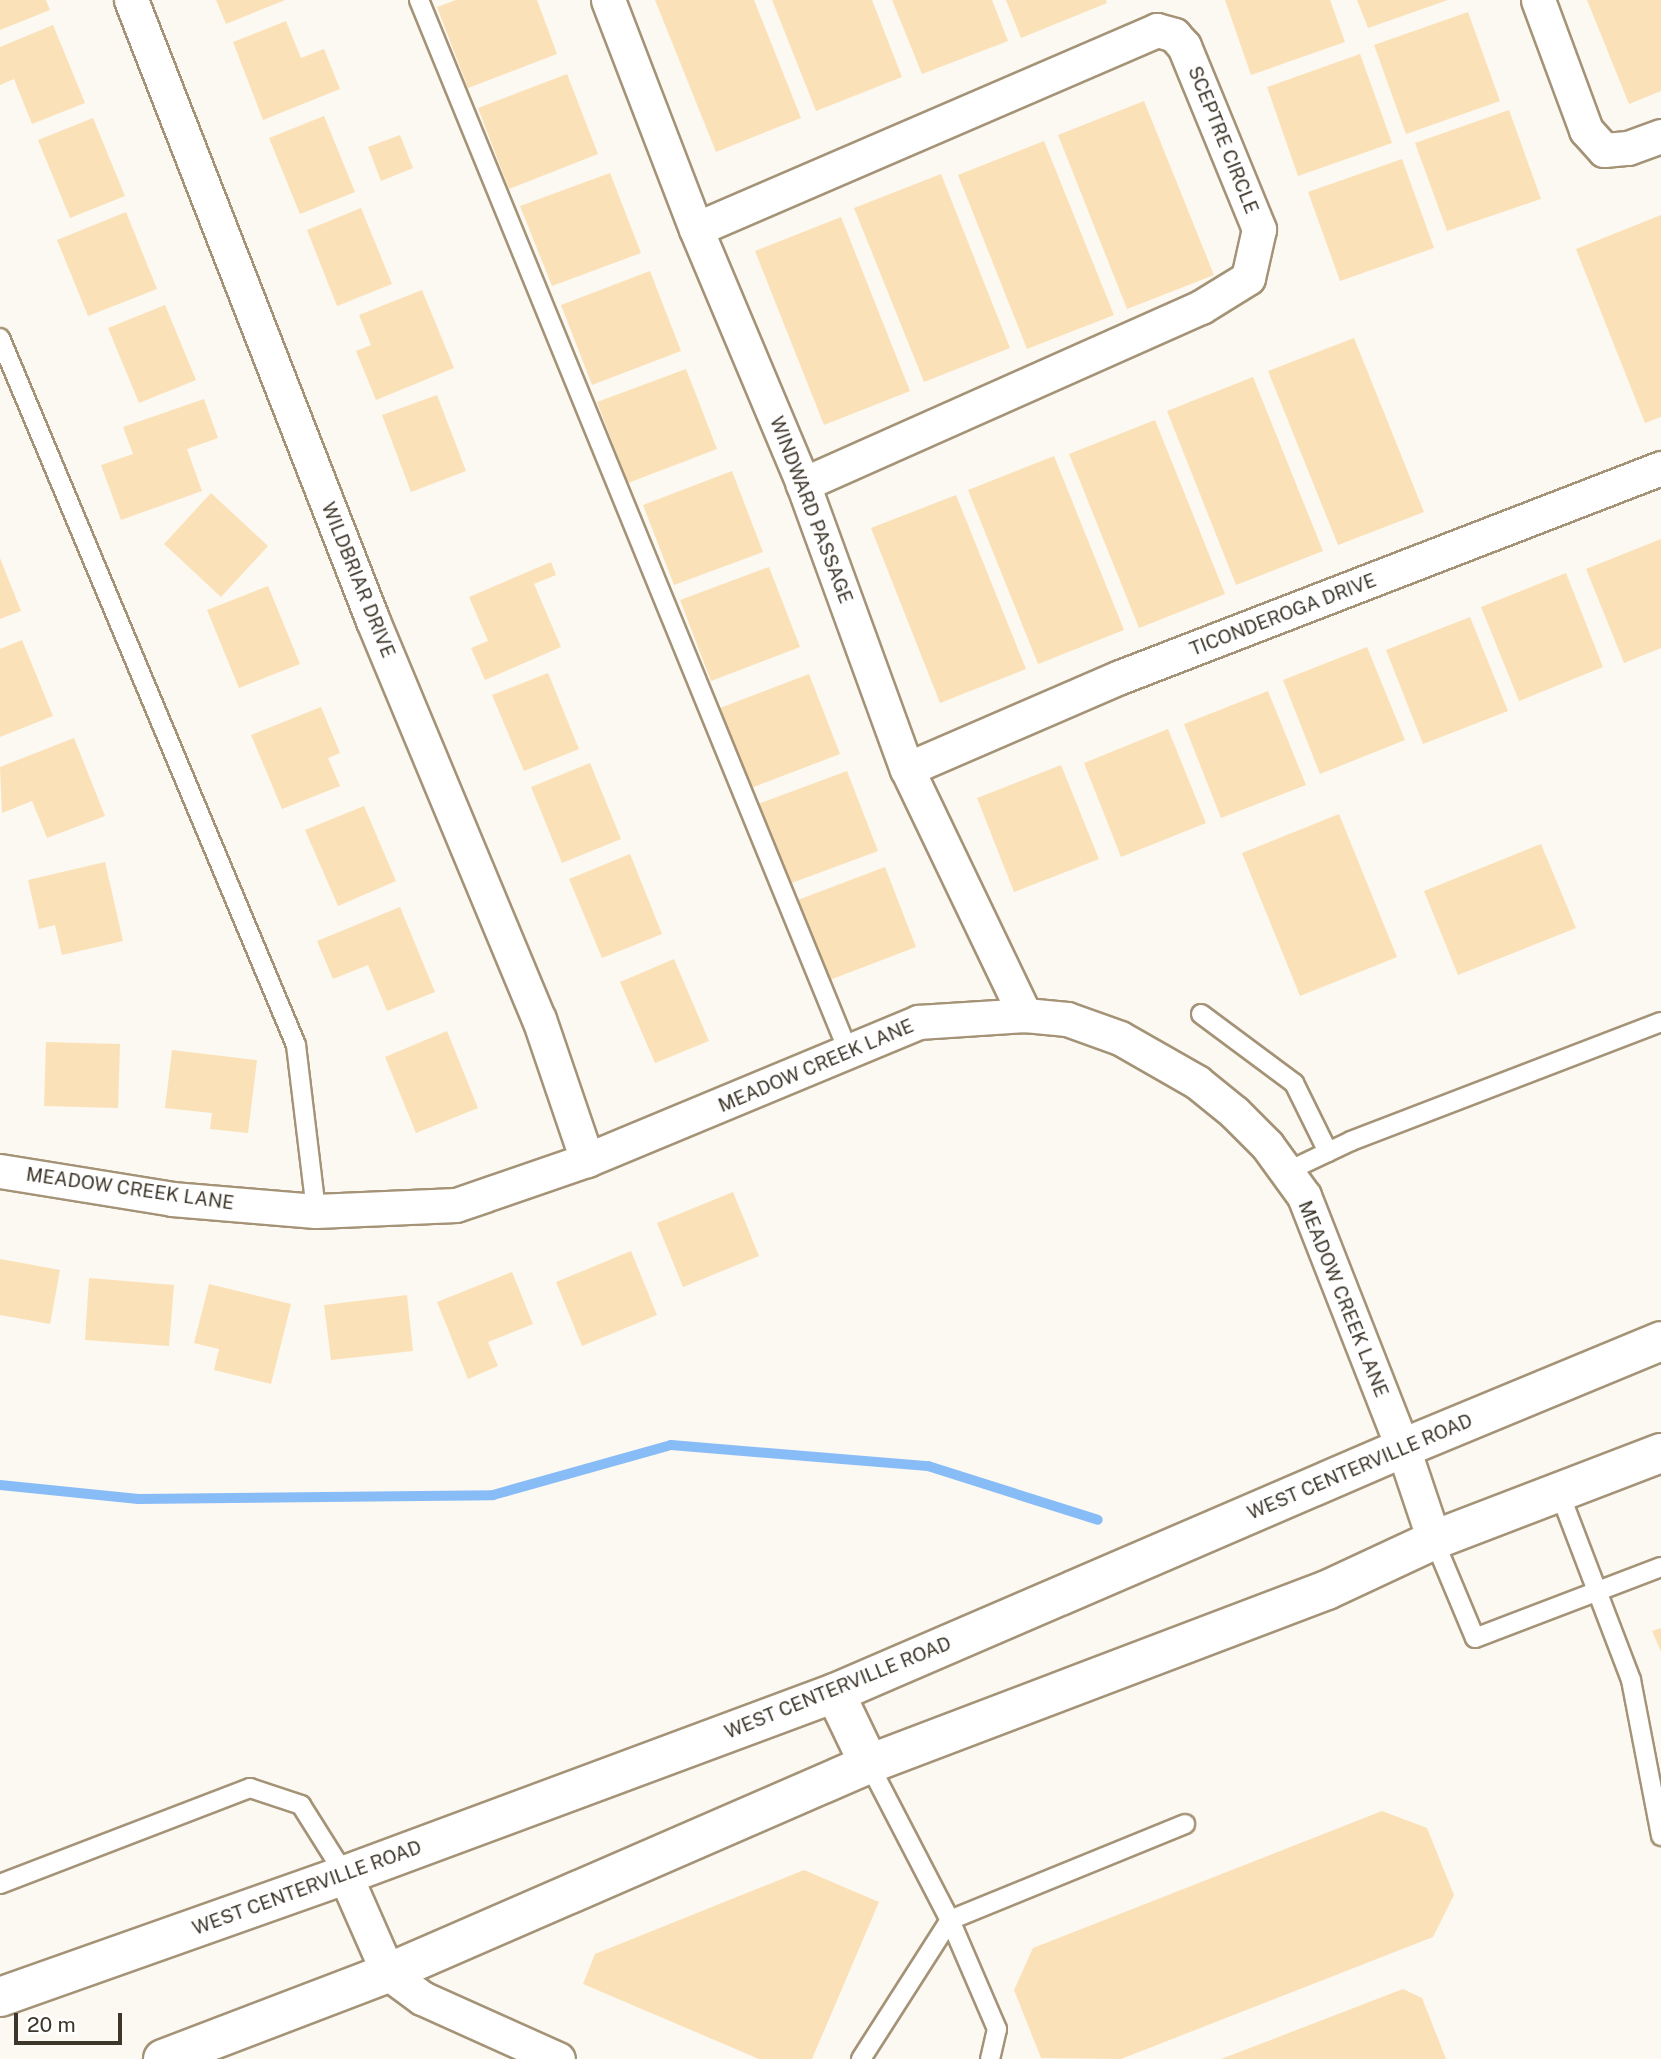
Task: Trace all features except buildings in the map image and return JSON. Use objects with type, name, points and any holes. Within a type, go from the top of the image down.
[{"type":"main road","name":"WEST CENTERVILLE ROAD","points":[[0,1997],[345,1875],[835,1693],[1403,1448],[1661,1342]]},
{"type":"main road","points":[[163,2059],[388,1973],[869,1763],[1327,1590],[1434,1540],[1560,1494],[1661,1453]]},
{"type":"main road","points":[[835,1693],[869,1763]]},
{"type":"street","name":"WILDBRIAR DRIVE","points":[[131,0],[373,621],[539,1018],[587,1160]]},
{"type":"street","name":"WINDWARD PASSAGE","points":[[608,0],[696,229],[803,484],[907,769],[1025,1015]]},
{"type":"street","points":[[1538,0],[1586,130],[1604,150],[1628,148],[1661,136]]},
{"type":"street","name":"SCEPTRE CIRCLE","points":[[696,229],[1157,30],[1174,35],[1184,46],[1259,229],[1248,278],[1201,307],[803,484]]},
{"type":"street","name":"TICONDEROGA DRIVE","points":[[907,769],[1120,677],[1661,468]]},
{"type":"street","name":"MEADOW CREEK LANE","points":[[0,1171],[172,1199],[316,1211],[456,1205],[587,1160],[918,1022],[1025,1015],[1067,1019],[1120,1038],[1197,1082],[1259,1136],[1304,1196],[1403,1448],[1434,1540]]},
{"type":"street","points":[[345,1875],[388,1973],[422,1998],[558,2059]]},
{"type":"lane","points":[[419,0],[849,1053]]},
{"type":"lane","points":[[0,338],[296,1045],[316,1211]]},
{"type":"lane","points":[[1200,1014],[1294,1083],[1328,1152]]},
{"type":"lane","points":[[1286,1172],[1328,1152],[1661,1022]]},
{"type":"lane","points":[[1560,1494],[1631,1680],[1661,1836]]},
{"type":"lane","points":[[1434,1540],[1475,1637],[1599,1593],[1661,1567]]},
{"type":"lane","points":[[869,1763],[950,1920],[997,2029],[990,2059]]},
{"type":"lane","points":[[0,1884],[250,1788],[300,1805],[345,1875]]},
{"type":"lane","points":[[861,2059],[950,1920],[1185,1824]]},
{"type":"waterway","points":[[0,1485],[138,1499],[493,1495],[671,1445],[928,1466],[1098,1520]]}]
